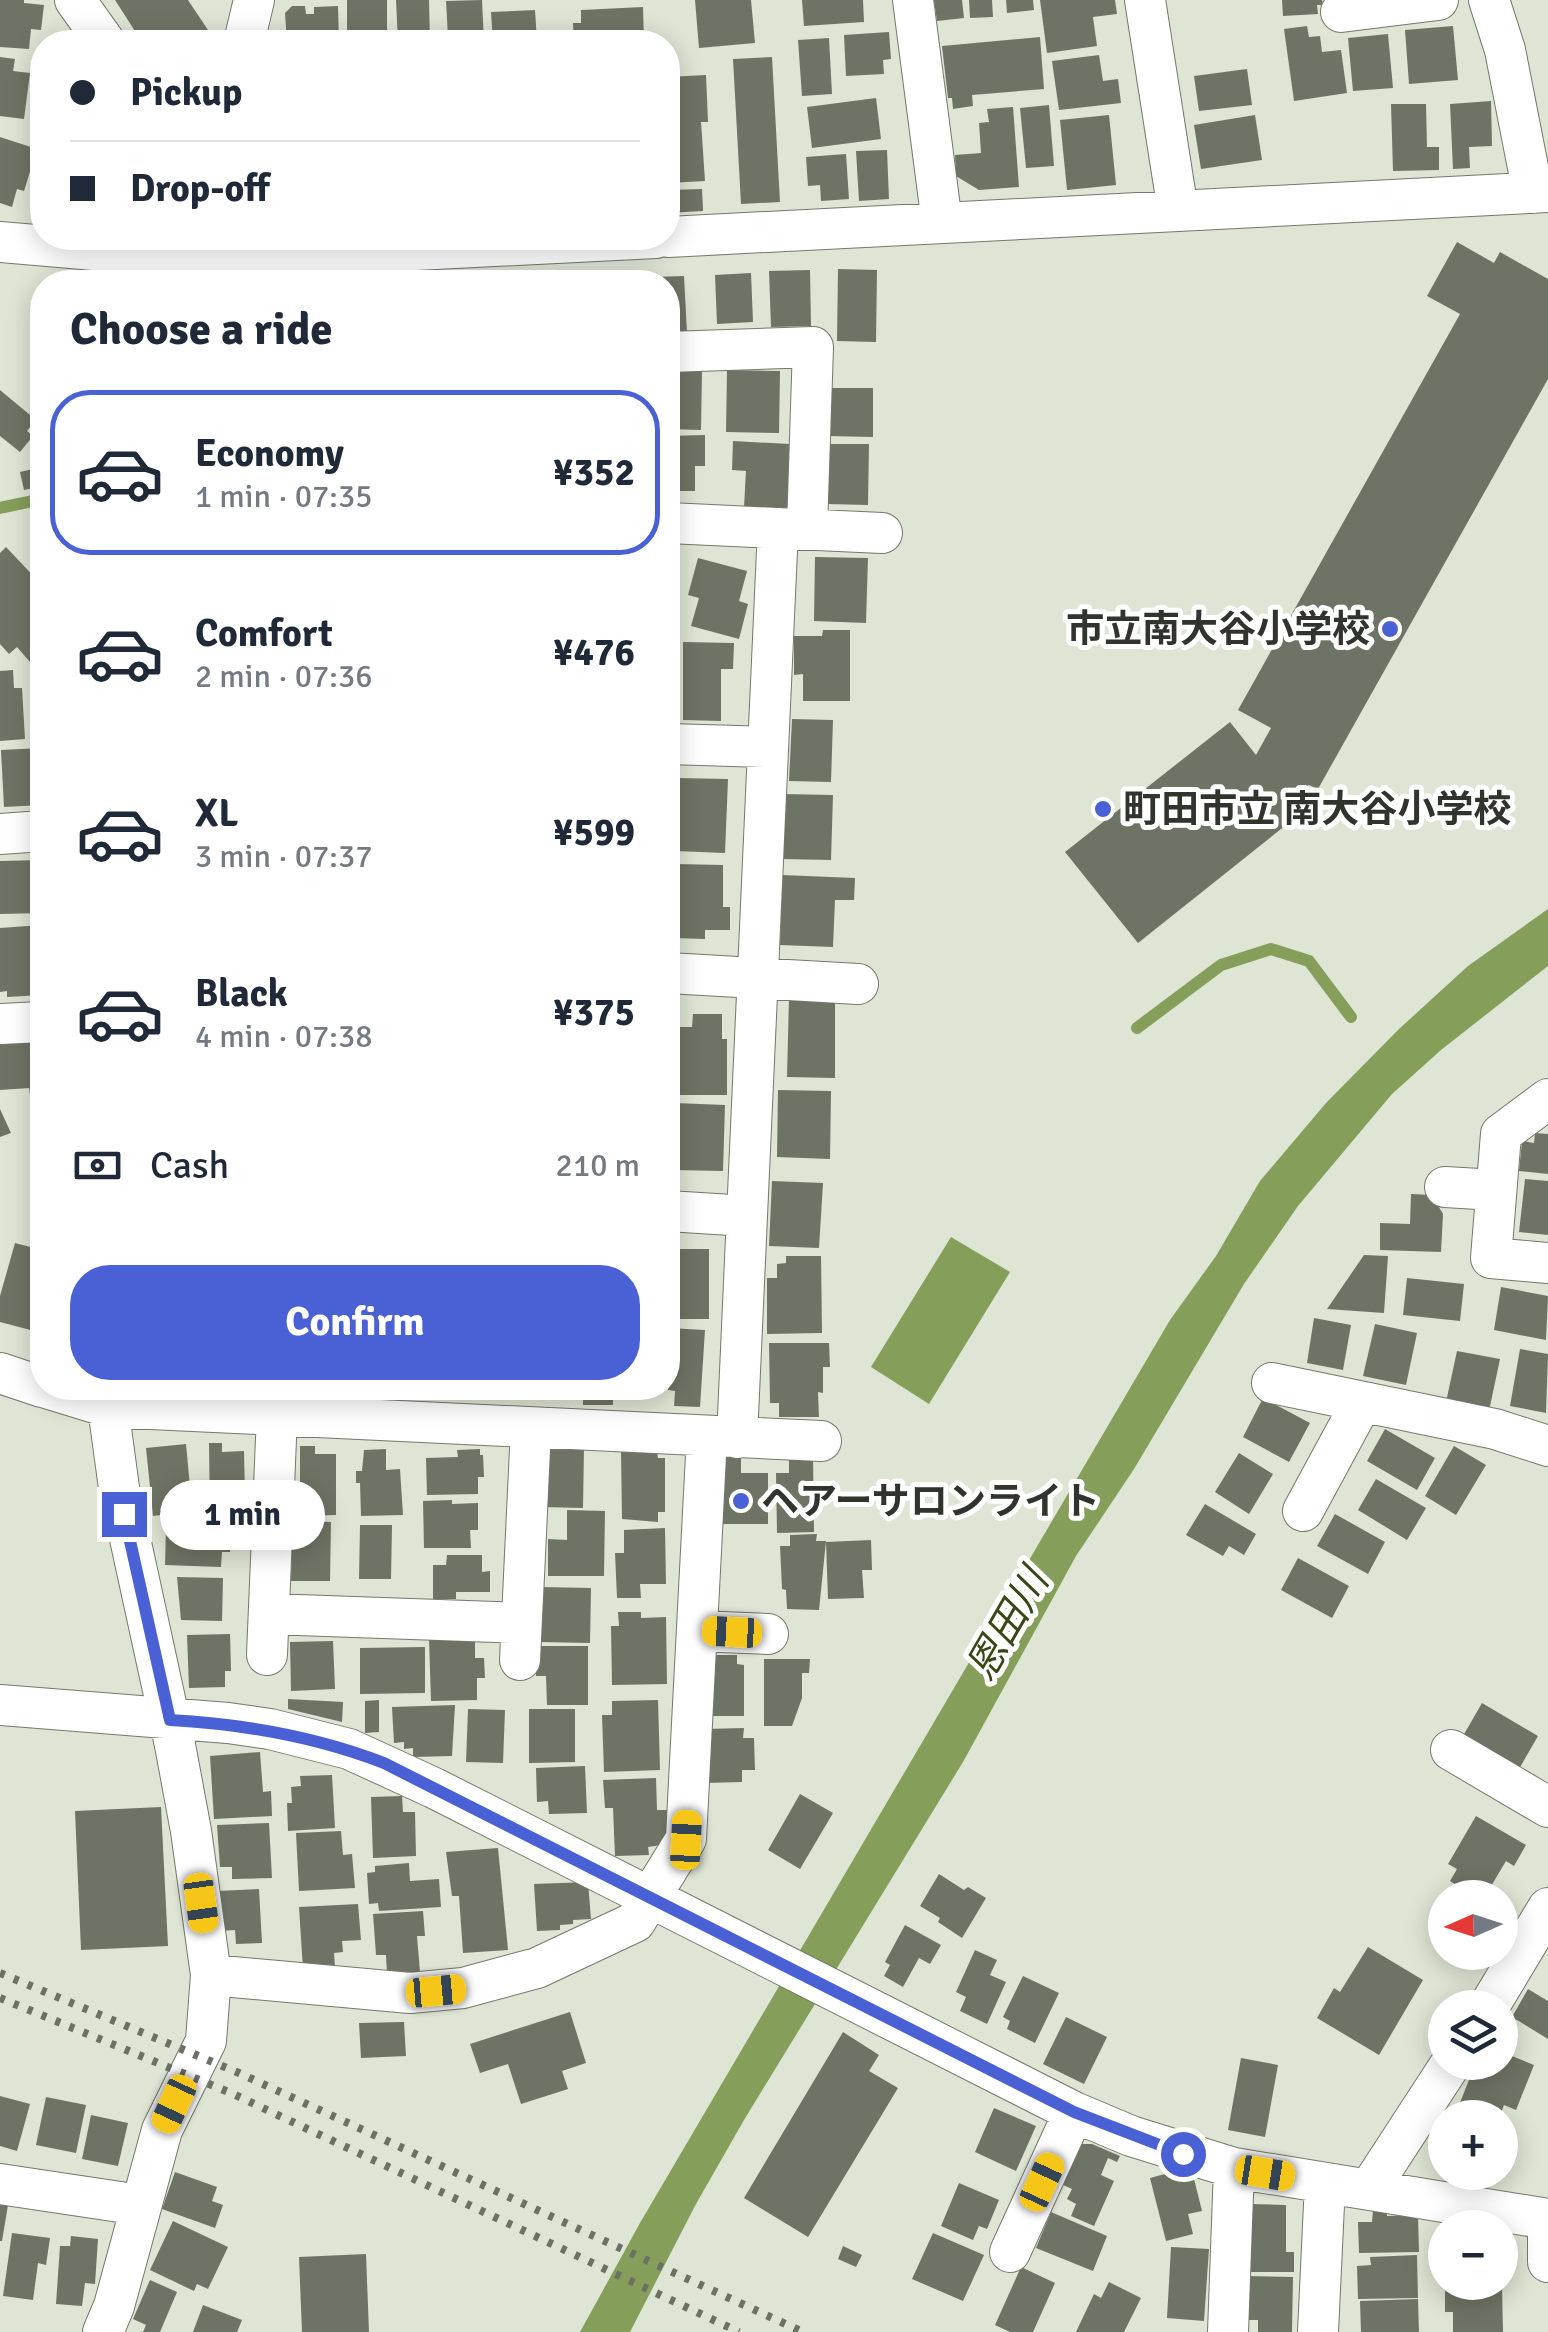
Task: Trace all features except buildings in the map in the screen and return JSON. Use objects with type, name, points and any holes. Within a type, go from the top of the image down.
[{"type":"street","points":[[75,0],[96,30]]},
{"type":"street","points":[[247,30],[254,0]]},
{"type":"street","points":[[913,0],[942,223]]},
{"type":"street","points":[[1145,0],[1178,211]]},
{"type":"street","points":[[1341,12],[1438,0]]},
{"type":"street","points":[[680,236],[1541,193],[1506,50],[1489,0]]},
{"type":"street","points":[[0,242],[30,245]]},
{"type":"street","points":[[88,250],[198,260],[406,250]]},
{"type":"street","points":[[211,1975],[410,1993],[462,1988],[537,1968],[636,1922],[686,1840],[697,1631],[747,1216],[768,748],[812,347],[680,352]]},
{"type":"street","points":[[680,524],[882,533]]},
{"type":"street","points":[[680,744],[768,748]]},
{"type":"street","points":[[0,834],[30,832]]},
{"type":"street","points":[[680,973],[858,984]]},
{"type":"street","points":[[0,1024],[30,1023]]},
{"type":"street","points":[[1548,1100],[1501,1134],[1491,1258],[1548,1263]]},
{"type":"street","points":[[1445,1186],[1496,1190]]},
{"type":"street","points":[[680,1212],[747,1216]]},
{"type":"street","points":[[0,1373],[30,1383]]},
{"type":"street","points":[[1272,1383],[1495,1429],[1548,1446]]},
{"type":"street","points":[[103,2332],[114,2306],[162,2130],[206,2042],[211,1975],[191,1831],[170,1720],[118,1488],[108,1400]]},
{"type":"street","points":[[136,1400],[277,1415],[820,1441]]},
{"type":"street","points":[[1303,1510],[1362,1402]]},
{"type":"street","points":[[267,1656],[277,1415]]},
{"type":"street","points":[[269,1614],[521,1641],[530,1428]]},
{"type":"street","points":[[697,1631],[768,1634]]},
{"type":"street","points":[[0,1705],[270,1729],[349,1750],[417,1779],[1074,2112],[1148,2142],[1234,2168],[1548,2219],[1548,2262]]},
{"type":"street","points":[[1451,1750],[1548,1807]]},
{"type":"street","points":[[1499,1990],[1548,1908]]},
{"type":"street","points":[[1370,2188],[1440,2080]]},
{"type":"street","points":[[1010,2252],[1074,2112]]},
{"type":"street","points":[[1228,2332],[1234,2168]]},
{"type":"street","points":[[1318,2332],[1325,2183]]},
{"type":"street","points":[[0,2184],[140,2205]]},
{"type":"water","name":"恩田川","points":[[1548,909],[1548,966],[1392,1094],[1298,1206],[1244,1284],[1134,1469],[1076,1556],[963,1762],[744,2120],[630,2332],[580,2332],[640,2223],[1170,1320],[1216,1256],[1260,1181],[1326,1103],[1399,1029],[1468,966]]},
{"type":"water","points":[[951,1237],[1010,1272],[929,1404],[871,1367]]},
{"type":"waterway","points":[[0,508],[30,502]]},
{"type":"waterway","points":[[1137,1028],[1221,965],[1271,949],[1309,961],[1351,1017]]},
{"type":"railway","points":[[0,1973],[239,2073],[803,2332]]},
{"type":"railway","points":[[0,1998],[231,2093],[739,2332]]},
{"type":"place","name":"市立南大谷小学校","points":[[1390,629]]},
{"type":"place","name":"町田市立 南大谷小学校","points":[[1103,809]]},
{"type":"place","name":"ヘアーサロンライト","points":[[741,1501]]},
{"type":"route","points":[[124,1514],[170,1720],[270,1729],[384,1763],[1074,2112],[1183,2154]]}]
